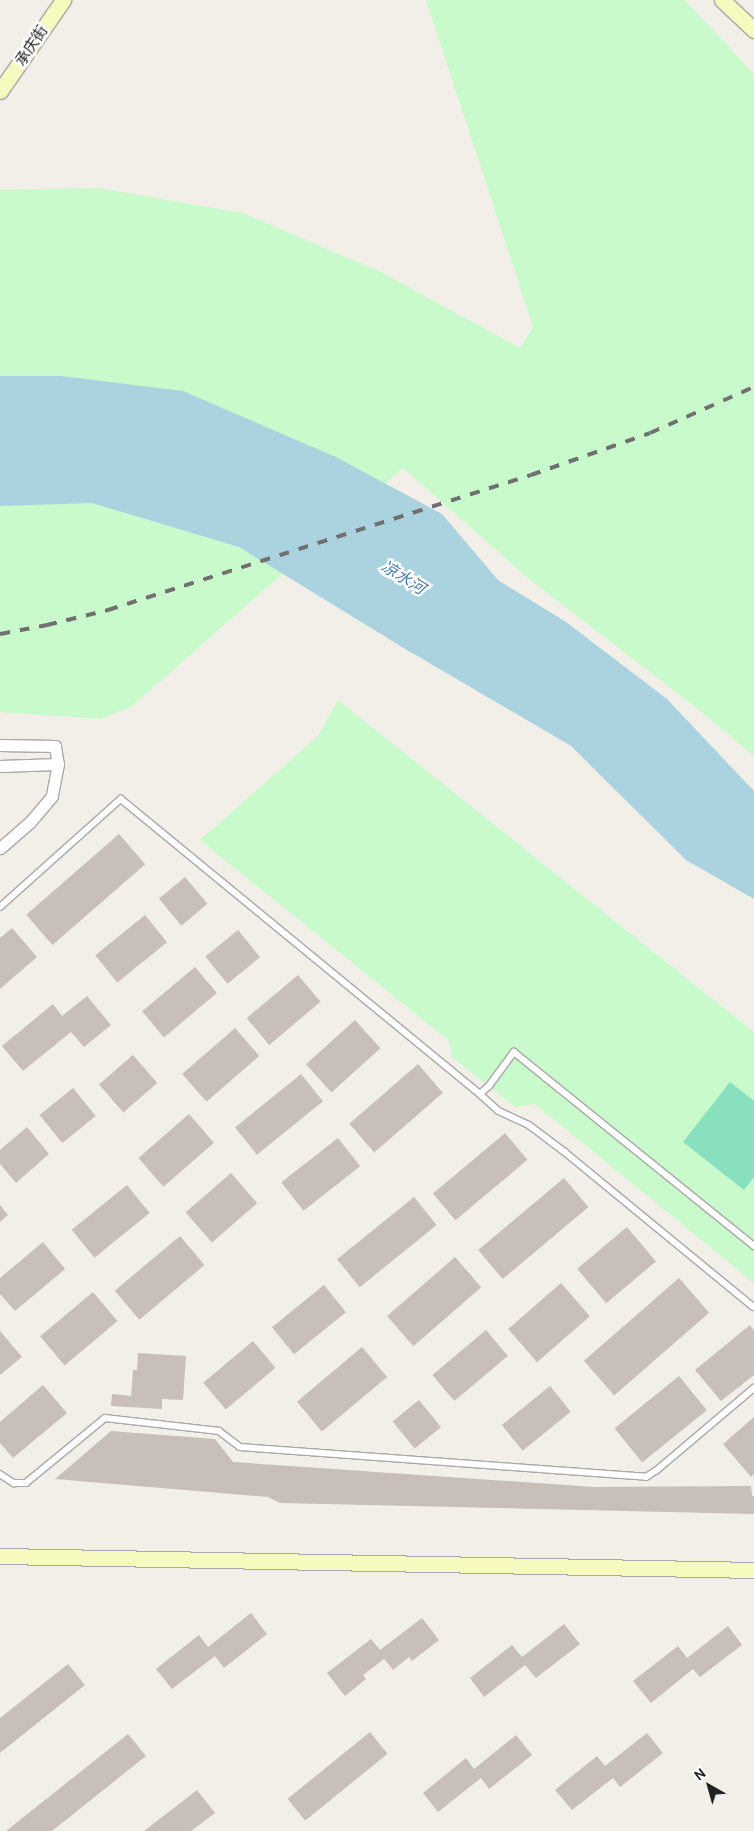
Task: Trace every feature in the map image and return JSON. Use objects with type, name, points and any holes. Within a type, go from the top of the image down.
[{"type":"street","name":"承庆街","points":[[0,91],[63,0]]},
{"type":"street","points":[[722,0],[754,30]]},
{"type":"street","points":[[0,745],[55,746],[58,764],[52,796],[30,822],[0,848]]},
{"type":"street","points":[[0,766],[58,764]]},
{"type":"street","points":[[0,1556],[754,1570]]},
{"type":"lane","points":[[0,907],[121,799],[480,1094],[499,1112],[529,1125],[565,1152],[754,1307]]},
{"type":"lane","points":[[480,1094],[489,1086],[514,1052],[754,1246]]},
{"type":"lane","points":[[0,1474],[14,1483],[26,1484],[106,1418],[220,1431],[240,1446],[646,1476],[657,1470],[754,1388]]},
{"type":"green space","points":[[426,0],[685,0],[754,74],[754,756],[698,709],[529,579],[403,468],[132,706],[101,719],[0,712],[0,190],[98,188],[243,213],[381,272],[520,348],[533,327]]},
{"type":"green space","points":[[338,700],[754,1032],[754,1283],[535,1104],[515,1107],[452,1057],[449,1041],[200,840],[318,736]]},
{"type":"green space","points":[[730,1082],[754,1101],[754,1177],[744,1190],[683,1142]]},
{"type":"water","name":"凉水河","points":[[0,376],[61,376],[183,391],[336,457],[442,514],[498,580],[566,622],[667,699],[754,791],[754,899],[686,860],[571,746],[407,650],[239,547],[92,503],[0,506]]},
{"type":"building","points":[[119,834],[145,864],[52,945],[26,915]]},
{"type":"building","points":[[185,877],[207,904],[181,926],[159,899]]},
{"type":"building","points":[[145,915],[167,942],[117,982],[95,955]]},
{"type":"building","points":[[12,928],[37,957],[0,989],[0,938]]},
{"type":"building","points":[[238,930],[260,957],[227,984],[205,956]]},
{"type":"building","points":[[195,967],[217,993],[164,1037],[142,1011]]},
{"type":"building","points":[[298,975],[320,1002],[269,1045],[247,1018]]},
{"type":"building","points":[[87,996],[111,1025],[84,1047],[71,1032],[23,1071],[2,1046],[53,1004],[62,1016]]},
{"type":"building","points":[[355,1020],[380,1048],[331,1092],[306,1064]]},
{"type":"building","points":[[235,1028],[259,1056],[206,1102],[182,1074]]},
{"type":"building","points":[[133,1055],[157,1083],[123,1112],[99,1085]]},
{"type":"building","points":[[418,1064],[443,1093],[374,1152],[349,1124]]},
{"type":"building","points":[[301,1074],[323,1101],[257,1155],[235,1127]]},
{"type":"building","points":[[73,1088],[96,1116],[62,1143],[40,1115]]},
{"type":"building","points":[[189,1114],[214,1143],[163,1187],[138,1158]]},
{"type":"building","points":[[27,1127],[49,1154],[16,1183],[0,1164],[0,1150]]},
{"type":"building","points":[[505,1133],[527,1160],[455,1220],[433,1193]]},
{"type":"building","points":[[338,1138],[360,1166],[303,1211],[281,1182]]},
{"type":"building","points":[[231,1173],[257,1203],[212,1243],[186,1212]]},
{"type":"building","points":[[564,1178],[588,1207],[503,1279],[478,1250]]},
{"type":"building","points":[[127,1185],[150,1213],[94,1258],[72,1230]]},
{"type":"building","points":[[414,1197],[437,1225],[360,1287],[337,1259]]},
{"type":"building","points":[[0,1205],[8,1215],[0,1222]]},
{"type":"building","points":[[627,1227],[656,1261],[606,1303],[577,1269]]},
{"type":"building","points":[[180,1236],[204,1265],[139,1320],[115,1291]]},
{"type":"building","points":[[43,1242],[65,1269],[15,1311],[0,1294],[0,1278]]},
{"type":"building","points":[[455,1257],[481,1287],[413,1346],[387,1316]]},
{"type":"building","points":[[679,1278],[709,1313],[614,1395],[584,1361]]},
{"type":"building","points":[[561,1283],[590,1316],[537,1362],[508,1329]]},
{"type":"building","points":[[324,1285],[346,1312],[294,1354],[272,1327]]},
{"type":"building","points":[[93,1292],[117,1321],[65,1365],[40,1336]]},
{"type":"building","points":[[750,1325],[754,1331],[754,1375],[721,1401],[695,1370]]},
{"type":"building","points":[[486,1330],[508,1356],[454,1401],[432,1375]]},
{"type":"building","points":[[0,1331],[22,1357],[0,1375]]},
{"type":"building","points":[[253,1341],[275,1368],[226,1410],[203,1383]]},
{"type":"building","points":[[362,1347],[387,1377],[322,1432],[297,1402]]},
{"type":"building","points":[[138,1353],[186,1356],[183,1400],[162,1399],[162,1409],[111,1406],[112,1394],[131,1396],[133,1370],[137,1370]]},
{"type":"building","points":[[679,1376],[707,1410],[642,1462],[614,1428]]},
{"type":"building","points":[[43,1385],[67,1413],[13,1458],[0,1443],[0,1422]]},
{"type":"building","points":[[550,1386],[571,1412],[523,1451],[502,1425]]},
{"type":"building","points":[[419,1400],[441,1427],[415,1449],[393,1421]]},
{"type":"building","points":[[754,1417],[754,1474],[751,1477],[723,1444]]},
{"type":"building","points":[[111,1431],[215,1439],[233,1462],[594,1487],[751,1486],[752,1496],[754,1496],[754,1514],[280,1503],[268,1497],[55,1479]]},
{"type":"building","points":[[251,1613],[267,1634],[224,1668],[215,1656],[172,1689],[156,1669],[199,1635],[208,1647]]},
{"type":"building","points":[[422,1618],[439,1640],[412,1661],[409,1657],[393,1670],[384,1659],[363,1675],[366,1679],[345,1696],[327,1673],[371,1639],[380,1650]]},
{"type":"building","points":[[564,1624],[580,1644],[536,1678],[525,1665],[484,1697],[470,1678],[512,1645],[522,1657]]},
{"type":"building","points":[[728,1626],[742,1645],[700,1677],[693,1669],[651,1703],[633,1681],[678,1646],[687,1658]]},
{"type":"building","points":[[68,1664],[85,1685],[0,1753],[0,1718]]},
{"type":"building","points":[[370,1732],[388,1754],[305,1820],[288,1799]]},
{"type":"building","points":[[647,1733],[663,1753],[620,1787],[613,1778],[572,1810],[555,1790],[597,1756],[605,1766]]},
{"type":"building","points":[[128,1734],[146,1756],[52,1831],[6,1831]]},
{"type":"building","points":[[516,1735],[532,1755],[489,1789],[481,1778],[438,1812],[423,1793],[466,1758],[474,1769]]},
{"type":"building","points":[[197,1790],[215,1813],[191,1831],[144,1831]]},
{"type":"railway","points":[[0,634],[108,610],[531,475],[650,433],[754,387]]}]
